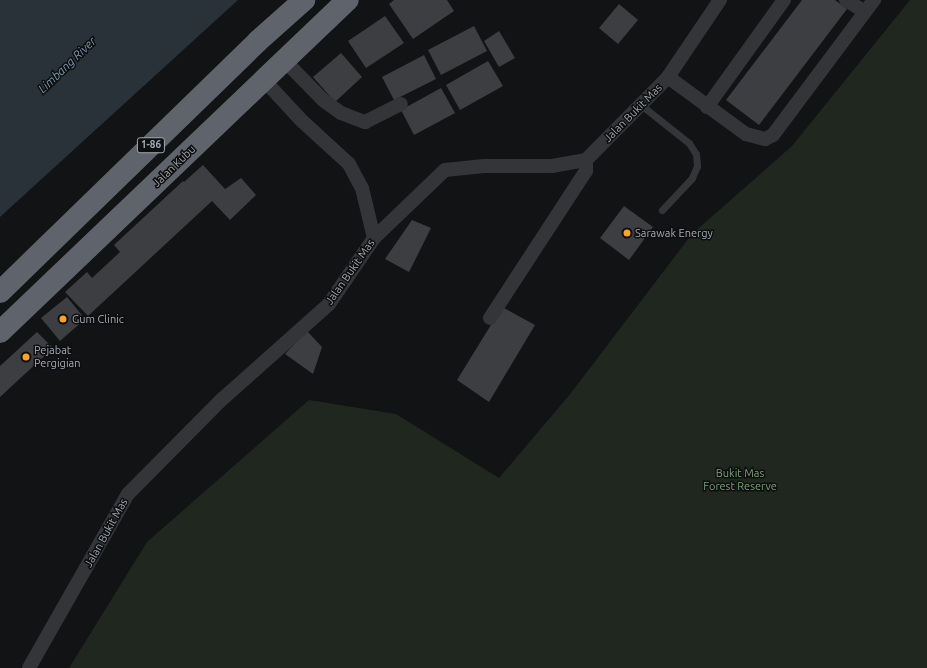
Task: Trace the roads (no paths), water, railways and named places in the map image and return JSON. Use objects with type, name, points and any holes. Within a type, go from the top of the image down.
[{"type":"highway","name":"1-86","points":[[0,292],[258,41],[304,0]]},
{"type":"highway","name":"Jalan Kubu","points":[[0,332],[348,0]]},
{"type":"street","name":"Jalan Bukit Mas","points":[[29,668],[128,494],[218,402],[329,304],[374,238],[445,170],[484,166],[552,166],[586,160],[668,77],[720,0]]},
{"type":"street","points":[[708,107],[784,0]]},
{"type":"street","points":[[846,0],[865,12]]},
{"type":"street","points":[[668,77],[746,134],[755,138],[765,139],[769,137],[874,0]]},
{"type":"street","points":[[285,61],[322,100],[341,113],[365,122],[401,104]]},
{"type":"street","points":[[264,80],[301,120],[349,164],[362,188],[374,238]]},
{"type":"street","points":[[490,318],[586,171],[586,160]]},
{"type":"lane","points":[[641,105],[689,143],[696,154],[697,166],[692,178],[662,210]]},
{"type":"water","name":"Limbang River","points":[[0,0],[238,0],[0,217]]},
{"type":"place","name":"Sarawak Energy","points":[[627,233]]},
{"type":"place","name":"Gum Clinic","points":[[63,319]]},
{"type":"place","name":"Pejabat Pergigian","points":[[26,357]]},
{"type":"park label","name":"Bukit Mas Forest Reserve","points":[[740,480]]}]
